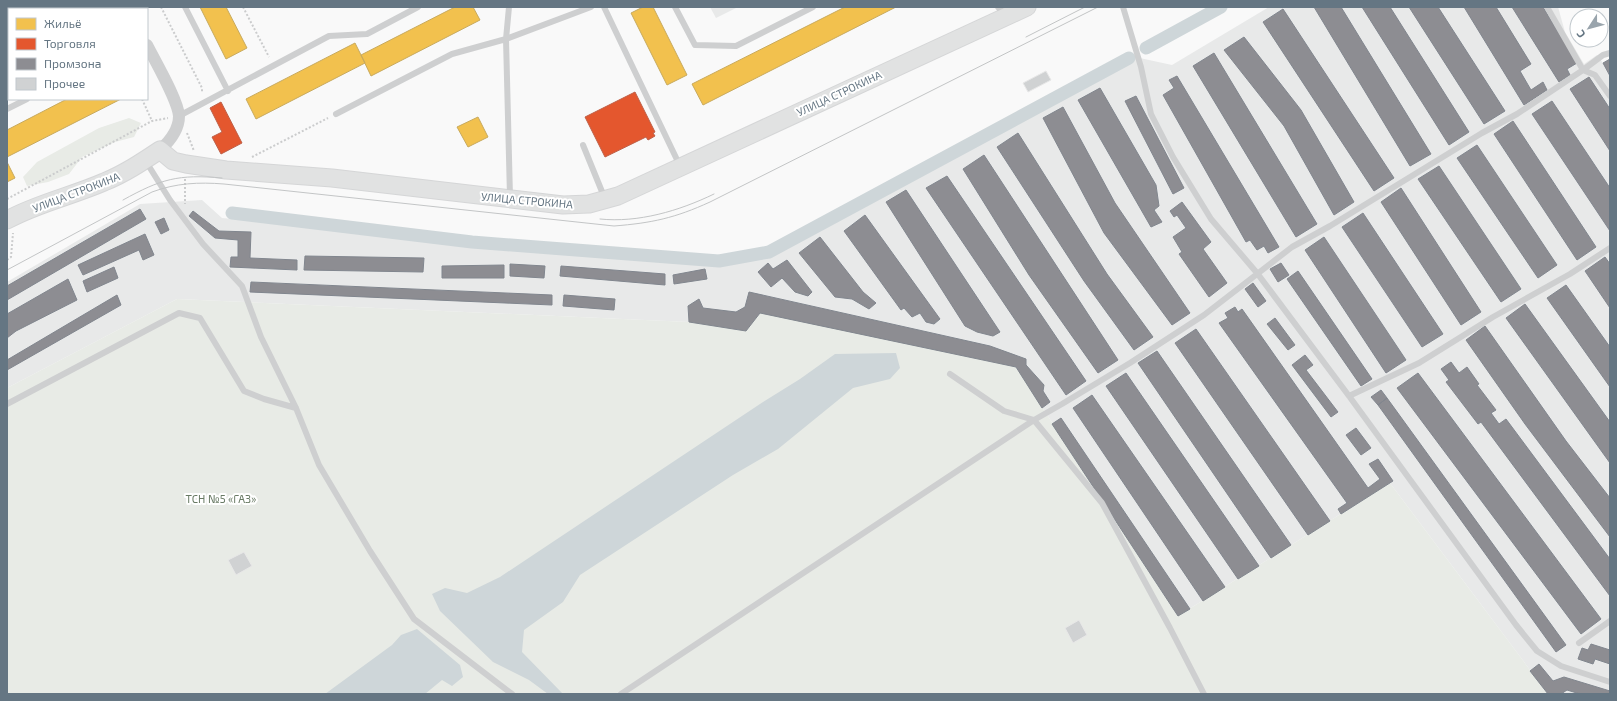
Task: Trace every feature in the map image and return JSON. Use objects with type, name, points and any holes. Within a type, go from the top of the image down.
[{"type":"street","name":"УЛИЦА СТРОКИНА","points":[[10,225],[44,203],[104,183],[126,172],[160,150],[173,161],[226,170],[332,178],[563,205],[589,204],[606,200],[681,167],[1002,12],[1027,7]]},
{"type":"street","points":[[148,47],[176,103],[179,116],[169,142],[160,150]]},
{"type":"lane","points":[[185,7],[228,91]]},
{"type":"lane","points":[[179,116],[329,36],[367,34],[418,7]]},
{"type":"lane","points":[[508,7],[506,38],[510,199]]},
{"type":"lane","points":[[336,114],[452,54],[506,38],[591,7]]},
{"type":"lane","points":[[604,7],[681,167]]},
{"type":"lane","points":[[675,7],[695,46],[736,46],[813,7]]},
{"type":"lane","points":[[1123,7],[1141,67],[1152,114],[1173,156],[1211,219],[1257,273],[1349,396],[1516,625],[1537,651],[1561,666],[1610,682]]},
{"type":"lane","points":[[1547,7],[1584,70],[1595,75],[1610,96]]},
{"type":"lane","points":[[621,694],[1034,420],[1191,324],[1292,247],[1330,226],[1482,133],[1517,114],[1584,70],[1603,55],[1610,53]]},
{"type":"lane","points":[[7,109],[25,100]]},
{"type":"lane","points":[[583,145],[606,200]]},
{"type":"lane","points":[[145,160],[170,200],[203,244],[242,286],[261,337],[296,408],[319,466],[370,551],[414,618],[512,694]]},
{"type":"lane","points":[[1349,396],[1419,363],[1493,317],[1570,274],[1610,248]]},
{"type":"lane","points":[[7,404],[179,313],[200,318],[244,391],[264,399],[296,408]]},
{"type":"lane","points":[[950,374],[1004,412],[1034,420],[1102,503],[1204,694]]},
{"type":"lane","points":[[1579,644],[1610,622]]},
{"type":"path","points":[[162,7],[202,88],[202,104]]},
{"type":"path","points":[[243,7],[274,66]]},
{"type":"path","points":[[142,100],[152,121]]},
{"type":"path","points":[[246,159],[336,114]]},
{"type":"path","points":[[7,199],[152,121],[179,116]]},
{"type":"path","points":[[7,260],[11,258],[10,225]]},
{"type":"shaded area","points":[[710,7],[738,7],[716,18]]},
{"type":"shaded area","points":[[1269,7],[1558,7],[1565,32],[1569,39],[1569,48],[1574,48],[1584,64],[1597,55],[1603,63],[1610,59],[1610,694],[1548,694],[1390,483],[1178,616],[1016,367],[911,345],[746,331],[689,322],[177,299],[7,388],[7,282],[140,204],[202,200],[222,218],[715,265],[770,253],[1126,55],[1172,65]]},
{"type":"shaded area","points":[[896,353],[900,368],[890,379],[853,388],[778,449],[733,475],[580,575],[563,602],[524,630],[522,652],[563,694],[548,694],[529,680],[493,662],[440,611],[432,594],[445,588],[467,593],[500,577],[800,379],[835,354]]},
{"type":"shaded area","points":[[417,629],[460,665],[463,677],[452,686],[442,680],[425,694],[325,694],[392,645],[401,635]]},
{"type":"green space","points":[[129,118],[141,123],[134,137],[115,142],[82,157],[69,174],[48,182],[27,186],[23,177],[37,162],[99,128]]},
{"type":"green space","name":"ТСН №5 «ГАЗ»","points":[[177,299],[689,322],[746,331],[760,313],[1016,367],[1178,616],[1390,483],[1548,694],[7,694],[7,388]]},
{"type":"building: Жильё","points":[[53,7],[80,8],[54,8]]},
{"type":"building: Жильё","points":[[200,7],[226,7],[247,48],[226,59]]},
{"type":"building: Жильё","points":[[455,7],[473,7],[480,20],[371,76],[361,55]]},
{"type":"building: Жильё","points":[[643,7],[653,7],[687,75],[667,85],[631,13]]},
{"type":"building: Жильё","points":[[845,7],[896,7],[703,105],[692,84]]},
{"type":"building: Жильё","points":[[355,43],[365,63],[256,119],[246,99]]},
{"type":"building: Жильё","points":[[65,100],[119,100],[7,157],[7,130]]},
{"type":"building: Жильё","points":[[478,117],[488,137],[468,147],[457,127]]},
{"type":"building: Жильё","points":[[7,162],[15,178],[7,182]]},
{"type":"building: Торговля","points":[[635,92],[655,132],[653,133],[655,136],[648,140],[646,137],[605,157],[585,117]]},
{"type":"building: Торговля","points":[[221,102],[242,143],[221,154],[212,137],[222,132],[210,108]]},
{"type":"building: Промзона","points":[[1314,7],[1341,7],[1431,154],[1410,166]]},
{"type":"building: Промзона","points":[[1362,7],[1390,7],[1469,132],[1449,145]]},
{"type":"building: Промзона","points":[[1409,7],[1438,7],[1505,111],[1484,124]]},
{"type":"building: Промзона","points":[[1464,7],[1496,7],[1531,64],[1520,71],[1531,90],[1543,82],[1547,90],[1524,105]]},
{"type":"building: Промзона","points":[[1512,7],[1543,7],[1577,63],[1567,69],[1570,75],[1559,82]]},
{"type":"building: Промзона","points":[[1283,9],[1394,178],[1374,191],[1263,22]]},
{"type":"building: Промзона","points":[[1244,37],[1301,110],[1354,202],[1334,215],[1284,126],[1224,50]]},
{"type":"building: Промзона","points":[[1214,53],[1317,224],[1296,237],[1193,66]]},
{"type":"building: Промзона","points":[[1610,59],[1610,76],[1603,63]]},
{"type":"building: Промзона","points":[[1177,76],[1279,247],[1268,253],[1264,246],[1257,250],[1250,240],[1246,242],[1163,95],[1174,88],[1169,80]]},
{"type":"building: Промзона","points":[[1589,77],[1610,109],[1610,151],[1570,89]]},
{"type":"building: Промзона","points":[[1100,88],[1156,185],[1159,206],[1154,210],[1162,222],[1151,227],[1078,100]]},
{"type":"building: Промзона","points":[[1136,96],[1184,188],[1173,194],[1125,101]]},
{"type":"building: Промзона","points":[[1552,101],[1610,188],[1610,231],[1532,114]]},
{"type":"building: Промзона","points":[[1063,107],[1115,203],[1190,313],[1172,325],[1104,233],[1043,118]]},
{"type":"building: Промзона","points":[[1513,121],[1596,247],[1577,260],[1494,134]]},
{"type":"building: Промзона","points":[[1018,133],[1107,274],[1153,337],[1134,350],[1084,281],[997,147]]},
{"type":"building: Промзона","points":[[1477,145],[1557,265],[1538,278],[1457,158]]},
{"type":"building: Промзона","points":[[984,155],[1118,360],[1098,373],[1029,275],[963,169]]},
{"type":"building: Промзона","points":[[1439,166],[1521,289],[1501,302],[1418,179]]},
{"type":"building: Промзона","points":[[947,176],[1086,381],[1066,395],[926,188]]},
{"type":"building: Промзона","points":[[1401,188],[1481,312],[1461,325],[1381,202]]},
{"type":"building: Промзона","points":[[906,190],[1000,332],[993,336],[977,332],[965,326],[886,202]]},
{"type":"building: Промзона","points":[[1182,202],[1211,242],[1203,249],[1227,283],[1209,297],[1179,254],[1182,252],[1173,237],[1186,228],[1177,215],[1174,217],[1170,211]]},
{"type":"building: Промзона","points":[[140,209],[146,219],[7,300],[7,286]]},
{"type":"building: Промзона","points":[[193,211],[219,231],[251,232],[250,258],[297,260],[297,270],[230,267],[231,257],[238,257],[238,240],[215,238],[189,216]]},
{"type":"building: Промзона","points":[[1363,213],[1443,334],[1422,347],[1342,227]]},
{"type":"building: Промзона","points":[[865,215],[940,319],[934,324],[926,322],[920,313],[912,317],[904,308],[901,310],[844,231]]},
{"type":"building: Промзона","points":[[164,218],[169,230],[161,234],[155,222]]},
{"type":"building: Промзона","points":[[145,234],[154,255],[143,260],[139,250],[83,275],[78,265]]},
{"type":"building: Промзона","points":[[820,237],[863,292],[876,303],[869,309],[852,299],[835,297],[799,253]]},
{"type":"building: Промзона","points":[[1324,237],[1406,360],[1386,373],[1305,250]]},
{"type":"building: Промзона","points":[[305,256],[424,258],[423,272],[304,270]]},
{"type":"building: Промзона","points":[[1605,257],[1610,264],[1610,308],[1585,271]]},
{"type":"building: Промзона","points":[[787,260],[812,292],[808,296],[795,292],[782,278],[771,287],[758,272],[768,263],[773,269]]},
{"type":"building: Промзона","points":[[1281,263],[1289,275],[1278,282],[1270,269]]},
{"type":"building: Промзона","points":[[510,264],[545,266],[544,278],[510,276]]},
{"type":"building: Промзона","points":[[504,265],[504,278],[442,278],[442,266]]},
{"type":"building: Промзона","points":[[561,266],[665,274],[665,285],[560,276]]},
{"type":"building: Промзона","points":[[114,267],[118,278],[87,292],[83,281]]},
{"type":"building: Промзона","points":[[705,269],[707,279],[674,284],[673,275]]},
{"type":"building: Промзона","points":[[1298,271],[1372,379],[1361,386],[1287,279]]},
{"type":"building: Промзона","points":[[68,279],[77,300],[16,331],[7,338],[7,314]]},
{"type":"building: Промзона","points":[[251,282],[552,295],[552,305],[250,292]]},
{"type":"building: Промзона","points":[[1253,283],[1266,301],[1258,307],[1245,289]]},
{"type":"building: Промзона","points":[[1566,285],[1610,347],[1610,387],[1547,298]]},
{"type":"building: Промзона","points":[[749,292],[990,346],[1026,359],[1026,365],[1044,385],[1043,391],[1050,402],[1042,408],[1016,367],[760,313],[746,331],[689,322],[688,306],[699,299],[703,308],[736,312],[745,307]]},
{"type":"building: Промзона","points":[[117,295],[121,305],[7,370],[7,360]]},
{"type":"building: Промзона","points":[[564,295],[615,299],[614,310],[563,306]]},
{"type":"building: Промзона","points":[[1525,304],[1610,422],[1610,463],[1506,318]]},
{"type":"building: Промзона","points":[[1235,307],[1238,312],[1242,309],[1368,488],[1380,479],[1369,464],[1378,459],[1393,481],[1341,514],[1338,509],[1347,503],[1219,323],[1228,318],[1225,313]]},
{"type":"building: Промзона","points":[[1275,318],[1295,345],[1288,350],[1267,324]]},
{"type":"building: Промзона","points":[[1485,326],[1566,441],[1610,498],[1610,537],[1525,424],[1466,340]]},
{"type":"building: Промзона","points":[[1196,329],[1330,521],[1308,535],[1175,343]]},
{"type":"building: Промзона","points":[[1157,351],[1291,545],[1271,558],[1138,363]]},
{"type":"building: Промзона","points":[[1305,355],[1313,365],[1306,370],[1338,412],[1331,417],[1292,365]]},
{"type":"building: Промзона","points":[[1451,362],[1459,373],[1467,367],[1479,384],[1477,385],[1496,410],[1491,413],[1499,424],[1506,419],[1610,559],[1610,596],[1481,422],[1478,424],[1446,382],[1449,380],[1441,369]]},
{"type":"building: Промзона","points":[[1126,373],[1259,566],[1238,579],[1106,386]]},
{"type":"building: Промзона","points":[[1418,373],[1601,619],[1581,634],[1397,388]]},
{"type":"building: Промзона","points":[[1381,390],[1387,398],[1378,405],[1371,397]]},
{"type":"building: Промзона","points":[[1092,395],[1225,587],[1203,601],[1073,408]]},
{"type":"building: Промзона","points":[[1387,398],[1566,645],[1556,652],[1378,405]]},
{"type":"building: Промзона","points":[[1061,418],[1190,609],[1178,616],[1052,424]]},
{"type":"building: Промзона","points":[[1356,428],[1371,448],[1361,455],[1346,435]]},
{"type":"building: Промзона","points":[[1591,644],[1610,650],[1610,664],[1595,659],[1593,664],[1578,659],[1582,648],[1588,650]]},
{"type":"building: Промзона","points":[[1539,664],[1553,681],[1564,677],[1610,691],[1610,694],[1580,694],[1567,690],[1561,694],[1548,694],[1530,671]]},
{"type":"building: Прочее","points":[[1046,71],[1051,80],[1028,92],[1023,83]]},
{"type":"building: Прочее","points":[[244,552],[252,566],[236,575],[228,560]]},
{"type":"building: Прочее","points":[[1079,620],[1087,635],[1073,643],[1065,628]]},
{"type":"waterway","points":[[1146,48],[1221,7]]},
{"type":"waterway","points":[[232,213],[472,242],[719,261],[769,252],[1129,58]]},
{"type":"tram line","points":[[1026,37],[1085,7]]},
{"type":"tram line","points":[[7,270],[152,192],[188,184],[224,184],[614,226],[663,219],[686,212],[710,202],[1098,7]]},
{"type":"tram line","points":[[123,200],[148,187],[170,180],[193,177],[222,178]]},
{"type":"tram line","points":[[600,219],[629,219],[658,214],[687,206],[714,194]]}]
